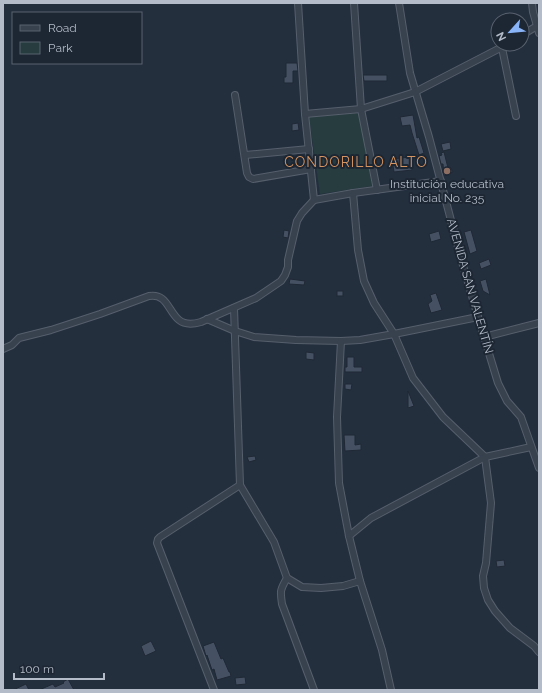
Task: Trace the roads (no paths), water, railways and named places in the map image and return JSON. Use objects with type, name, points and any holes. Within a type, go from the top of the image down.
[{"type":"street","points":[[298,3],[305,114],[314,200]]},
{"type":"street","points":[[354,3],[361,109],[377,190]]},
{"type":"street","name":"AVENIDA SAN VALENTÍN","points":[[399,3],[410,72],[415,92],[429,137],[462,262],[484,337],[498,383],[507,401],[521,417],[539,468]]},
{"type":"street","points":[[531,3],[539,33]]},
{"type":"street","points":[[530,30],[537,26]]},
{"type":"street","points":[[305,114],[361,109],[415,92],[494,52]]},
{"type":"street","points":[[503,52],[516,116]]},
{"type":"street","points":[[235,95],[247,173],[249,176],[253,178],[311,169]]},
{"type":"street","points":[[245,154],[309,149]]},
{"type":"street","points":[[3,348],[12,345],[19,338],[51,330],[153,295],[162,298],[179,320],[193,324],[207,319],[256,298],[281,281],[288,268],[288,260],[297,221],[314,200],[441,181]]},
{"type":"street","points":[[353,193],[358,250],[364,281],[374,303],[394,334],[413,378],[443,417],[485,457],[491,503],[486,563],[483,576],[484,588],[488,600],[495,611],[510,628],[534,646],[539,652]]},
{"type":"street","points":[[234,308],[240,485],[274,542],[287,578],[302,587],[321,588],[343,586],[360,581]]},
{"type":"street","points":[[207,319],[235,331],[254,336],[296,340],[341,341],[360,340],[394,334],[478,316]]},
{"type":"street","points":[[484,337],[539,323]]},
{"type":"street","points":[[341,341],[337,416],[339,483],[349,536],[360,581],[382,650],[391,690]]},
{"type":"street","points":[[349,536],[371,518],[485,457],[531,447]]},
{"type":"street","points":[[214,690],[157,543],[160,537],[240,485]]},
{"type":"street","points":[[287,578],[280,592],[282,604],[314,690]]},
{"type":"place","name":"Institución educativa inicial No. 235","points":[[447,171]]},
{"type":"district","name":"CONDORILLO ALTO","points":[[356,162]]}]
